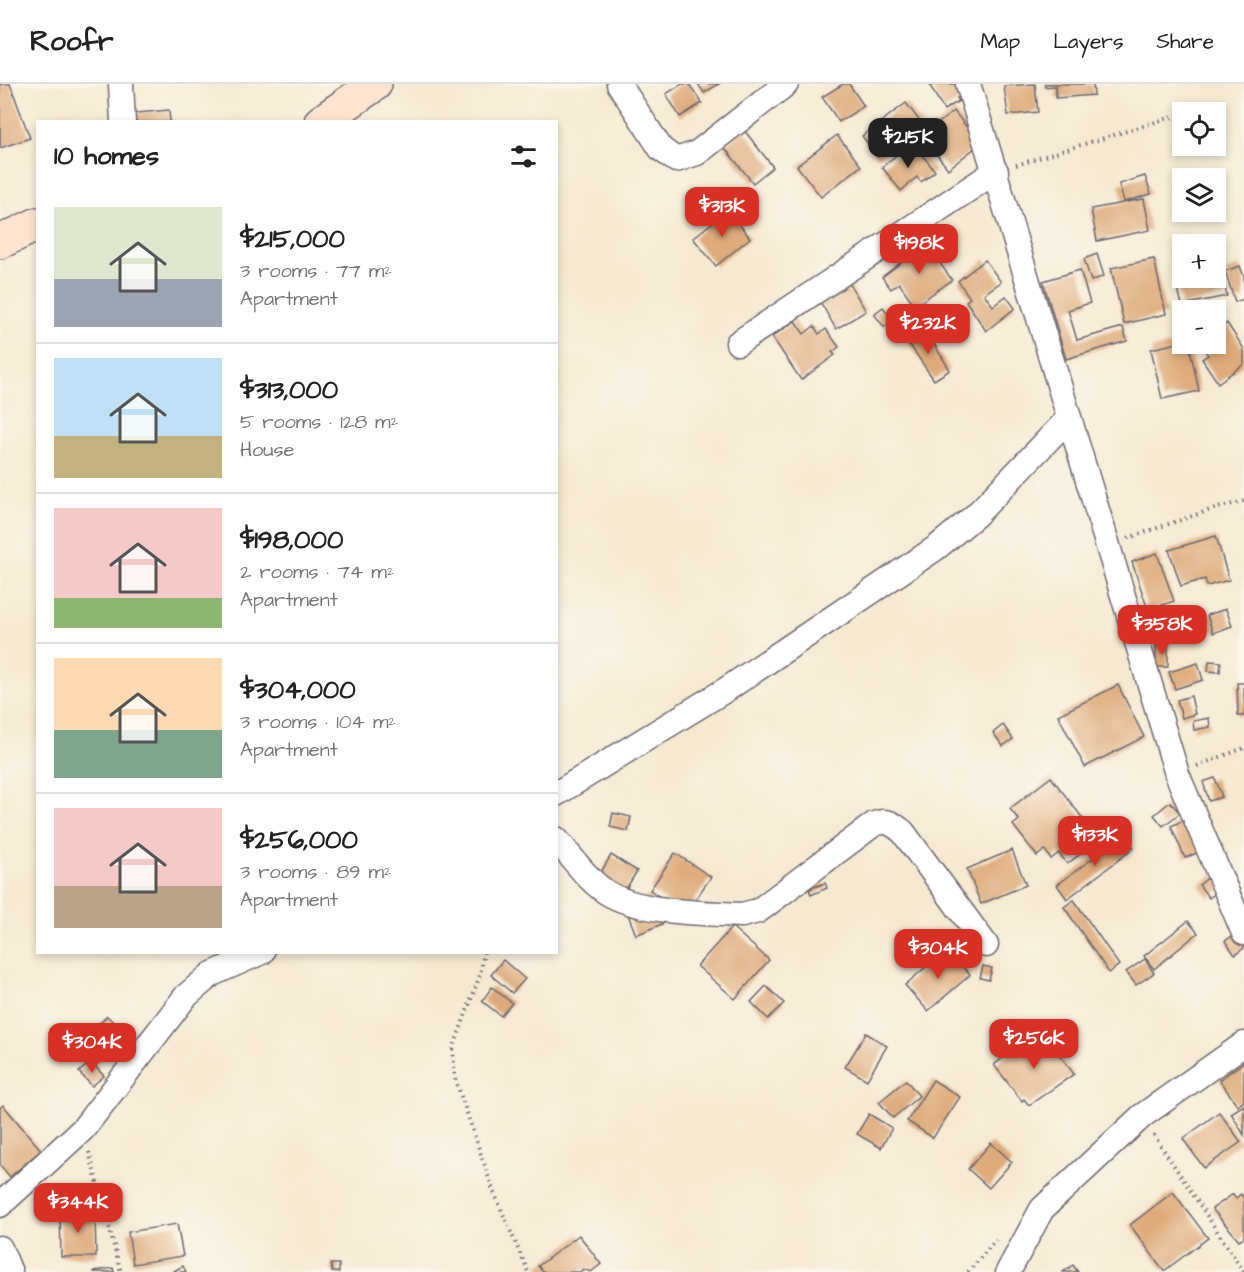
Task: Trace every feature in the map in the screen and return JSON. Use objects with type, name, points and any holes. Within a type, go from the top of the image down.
[{"type":"street","points":[[121,84],[123,120]]},
{"type":"street","points":[[324,120],[375,84]]},
{"type":"street","points":[[619,84],[661,149],[676,160],[697,153],[786,84]]},
{"type":"street","points":[[968,84],[1177,774],[1244,933]]},
{"type":"street","points":[[738,343],[996,171]]},
{"type":"street","points":[[0,242],[36,225]]},
{"type":"street","points":[[558,793],[727,689],[936,548],[975,515],[1068,419]]},
{"type":"street","points":[[558,841],[593,882],[611,895],[638,905],[742,915],[758,911],[874,824],[883,821],[892,823],[903,832],[986,945]]},
{"type":"street","points":[[0,1205],[83,1128],[186,996],[212,975],[258,954]]},
{"type":"street","points":[[1008,1272],[1042,1209],[1142,1116],[1244,1044]]},
{"type":"street","points":[[0,1248],[9,1272]]},
{"type":"path","points":[[1218,102],[1224,100]]},
{"type":"path","points":[[996,171],[1172,117]]},
{"type":"path","points":[[1109,545],[1210,510],[1244,501]]},
{"type":"path","points":[[1177,774],[1244,748]]},
{"type":"path","points":[[484,954],[480,975],[453,1049],[455,1078],[493,1190],[528,1272]]},
{"type":"path","points":[[1142,1116],[1244,1272]]},
{"type":"path","points":[[83,1128],[121,1272]]},
{"type":"building","points":[[0,84],[10,84],[30,138],[0,148]]},
{"type":"building","points":[[682,84],[689,84],[702,103],[680,117],[666,94]]},
{"type":"building","points":[[698,84],[719,84],[704,93]]},
{"type":"building","points":[[843,84],[849,84],[864,106],[839,122],[822,97]]},
{"type":"building","points":[[959,84],[965,94],[957,98],[959,101],[944,110],[930,86]]},
{"type":"building","points":[[1035,84],[1038,112],[1008,115],[1004,86]]},
{"type":"building","points":[[1045,84],[1093,84],[1094,95],[1056,98],[1056,86],[1045,87]]},
{"type":"building","points":[[906,103],[922,124],[878,157],[862,136]]},
{"type":"building","points":[[169,110],[170,120],[128,120],[127,114]]},
{"type":"building","points":[[954,111],[980,144],[948,169],[922,136]]},
{"type":"building","points":[[744,130],[773,167],[753,183],[724,147]]},
{"type":"building","points":[[837,135],[861,166],[821,197],[797,166]]},
{"type":"building","points":[[904,149],[911,159],[920,152],[935,171],[921,182],[917,177],[901,191],[882,167]]},
{"type":"building","points":[[1145,176],[1151,194],[1124,202],[1119,184]]},
{"type":"building","points":[[1144,199],[1150,230],[1097,241],[1091,209]]},
{"type":"building","points":[[728,210],[750,238],[716,266],[693,238]]},
{"type":"building","points":[[926,244],[952,280],[915,306],[899,283],[891,289],[882,277]]},
{"type":"building","points":[[1097,254],[1104,276],[1091,281],[1084,259]]},
{"type":"building","points":[[1154,259],[1166,314],[1124,324],[1111,268]]},
{"type":"building","points":[[985,260],[1001,282],[984,294],[993,306],[1006,296],[1015,308],[986,331],[966,301],[970,298],[958,281]]},
{"type":"building","points":[[1240,266],[1244,277],[1244,299],[1235,302],[1226,271]]},
{"type":"building","points":[[1080,270],[1090,303],[1068,310],[1077,340],[1123,327],[1127,341],[1066,359],[1043,281]]},
{"type":"building","points":[[846,278],[866,311],[836,329],[817,296]]},
{"type":"building","points":[[1178,288],[1225,288],[1227,296],[1207,300],[1181,300]]},
{"type":"building","points":[[883,307],[893,320],[884,327],[874,314]]},
{"type":"building","points":[[795,321],[804,334],[814,326],[819,334],[826,329],[839,347],[832,352],[835,355],[801,380],[772,337]]},
{"type":"building","points":[[1226,324],[1244,349],[1244,364],[1218,383],[1202,359],[1207,354],[1226,354]]},
{"type":"building","points":[[917,330],[923,340],[929,336],[950,370],[934,380],[905,338]]},
{"type":"building","points":[[1172,344],[1172,354],[1191,354],[1199,391],[1162,399],[1151,349]]},
{"type":"building","points":[[1216,536],[1229,580],[1207,586],[1205,579],[1181,586],[1169,550]]},
{"type":"building","points":[[1157,553],[1174,601],[1148,610],[1132,562]]},
{"type":"building","points":[[1226,609],[1232,626],[1213,633],[1207,615]]},
{"type":"building","points":[[1156,646],[1168,646],[1168,667],[1156,667]]},
{"type":"building","points":[[1209,661],[1221,662],[1220,672],[1208,671]]},
{"type":"building","points":[[1198,663],[1203,680],[1175,689],[1169,672]]},
{"type":"building","points":[[1237,683],[1244,683],[1244,716],[1238,716]]},
{"type":"building","points":[[1118,685],[1144,737],[1085,767],[1058,715]]},
{"type":"building","points":[[1191,696],[1195,714],[1182,718],[1177,700]]},
{"type":"building","points":[[1209,718],[1210,727],[1194,730],[1193,721]]},
{"type":"building","points":[[1003,725],[1013,739],[1003,746],[993,733]]},
{"type":"building","points":[[1051,777],[1091,829],[1079,838],[1087,849],[1067,864],[1059,853],[1051,859],[1045,850],[1037,856],[1013,825],[1019,820],[1010,809]]},
{"type":"building","points":[[1215,778],[1222,797],[1209,801],[1203,782]]},
{"type":"building","points":[[1170,802],[1180,813],[1163,826],[1154,815]]},
{"type":"building","points":[[613,813],[631,817],[628,831],[610,827]]},
{"type":"building","points":[[1184,820],[1199,852],[1185,858],[1171,826]]},
{"type":"building","points":[[1124,835],[1134,848],[1067,899],[1057,885]]},
{"type":"building","points":[[1012,850],[1026,885],[981,904],[967,869]]},
{"type":"building","points":[[675,853],[711,877],[685,914],[650,890]]},
{"type":"building","points":[[611,855],[637,871],[620,899],[594,884]]},
{"type":"building","points":[[1213,874],[1223,887],[1209,898],[1199,885]]},
{"type":"building","points":[[825,883],[827,888],[811,895],[809,889]]},
{"type":"building","points":[[650,896],[662,924],[636,935],[625,907]]},
{"type":"building","points":[[1074,900],[1119,965],[1109,973],[1064,907]]},
{"type":"building","points":[[1188,921],[1198,933],[1154,969],[1144,956]]},
{"type":"building","points":[[732,927],[769,960],[735,999],[697,966]]},
{"type":"building","points":[[1237,933],[1244,942],[1244,948],[1235,955],[1225,941]]},
{"type":"building","points":[[932,941],[940,945],[933,958],[925,954]]},
{"type":"building","points":[[947,949],[970,975],[928,1011],[905,985]]},
{"type":"building","points":[[1145,959],[1154,973],[1136,985],[1126,972]]},
{"type":"building","points":[[503,960],[525,979],[512,993],[491,975]]},
{"type":"building","points":[[983,966],[992,968],[989,980],[980,978]]},
{"type":"building","points":[[766,986],[784,1003],[768,1019],[751,1002]]},
{"type":"building","points":[[492,987],[512,1003],[501,1016],[482,1001]]},
{"type":"building","points":[[107,1016],[130,1038],[118,1051],[94,1029]]},
{"type":"building","points":[[866,1033],[887,1046],[867,1080],[845,1067]]},
{"type":"building","points":[[1044,1034],[1074,1074],[1029,1105],[1024,1099],[1022,1101],[994,1065],[1015,1049],[1018,1054]]},
{"type":"building","points":[[91,1062],[104,1076],[92,1086],[79,1072]]},
{"type":"building","points":[[1244,1062],[1244,1101],[1238,1106],[1219,1080]]},
{"type":"building","points":[[906,1080],[919,1096],[893,1118],[879,1102]]},
{"type":"building","points":[[933,1080],[960,1097],[933,1138],[907,1121]]},
{"type":"building","points":[[3,1105],[41,1150],[10,1177],[0,1165],[0,1108]]},
{"type":"building","points":[[1244,1105],[1244,1135],[1231,1113]]},
{"type":"building","points":[[1219,1112],[1241,1142],[1204,1168],[1183,1139]]},
{"type":"building","points":[[869,1114],[892,1128],[881,1148],[857,1134]]},
{"type":"building","points":[[991,1143],[1012,1162],[989,1188],[968,1169]]},
{"type":"building","points":[[1173,1192],[1208,1238],[1164,1271],[1130,1225]]},
{"type":"building","points":[[1233,1194],[1236,1198],[1241,1194],[1244,1199],[1244,1237],[1239,1240],[1212,1209]]},
{"type":"building","points":[[95,1211],[96,1257],[61,1257],[60,1212]]},
{"type":"building","points":[[177,1224],[183,1256],[133,1264],[128,1232]]},
{"type":"building","points":[[579,1235],[601,1264],[591,1272],[583,1269],[580,1272],[543,1272],[538,1266]]},
{"type":"building","points":[[331,1264],[339,1264],[339,1272],[332,1272]]},
{"type":"building","points":[[1073,1265],[1078,1272],[1063,1272]]},
{"type":"building","points":[[183,1266],[186,1272],[172,1272]]},
{"type":"building","points":[[113,1268],[114,1272],[94,1272],[94,1271]]}]
